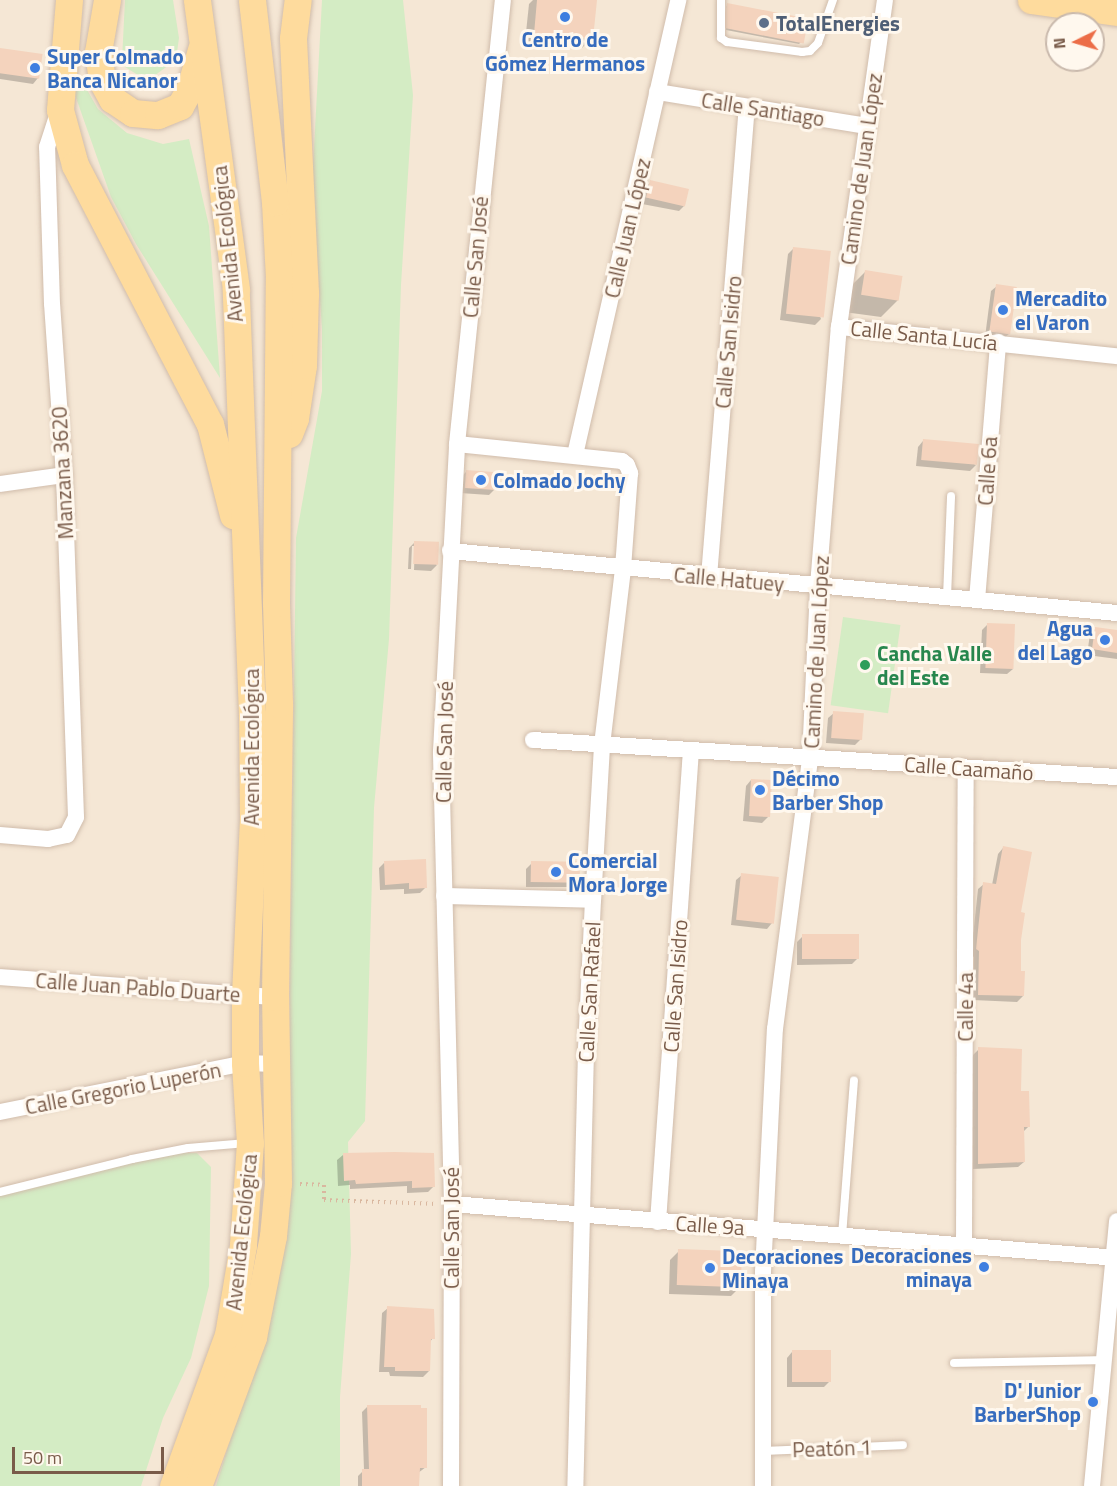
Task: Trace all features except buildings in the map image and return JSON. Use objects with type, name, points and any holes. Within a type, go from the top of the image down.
[{"type":"main road","points":[[69,0],[60,110],[75,165],[210,424],[231,510],[247,545]]},
{"type":"main road","points":[[107,0],[98,52],[102,81],[112,99],[133,113],[158,115],[180,105],[190,88],[204,41]]},
{"type":"main road","name":"Avenida Ecológica","points":[[173,1486],[228,1335],[256,1151],[245,1063],[245,994],[253,820],[247,545],[236,289],[197,0]]},
{"type":"main road","name":"Avenida Ecológica","points":[[198,1486],[253,1337],[273,1236],[272,1175],[276,1064],[278,464],[276,235],[252,0]]},
{"type":"main road","points":[[278,464],[295,418],[303,365],[305,293],[293,38],[298,0]]},
{"type":"main road","points":[[1031,0],[1117,12]]},
{"type":"street","name":"Calle San José","points":[[451,1486],[452,1204],[441,752],[457,444],[503,0]]},
{"type":"street","name":"Calle Juan López","points":[[575,455],[678,0]]},
{"type":"street","name":"Camino de Juan López","points":[[763,1486],[761,1451],[765,1229],[775,1029],[810,758],[818,586],[838,327],[885,0]]},
{"type":"street","name":"Calle Santiago","points":[[657,92],[868,126]]},
{"type":"street","name":"Calle San Isidro","points":[[709,577],[747,108]]},
{"type":"street","name":"Manzana 3620","points":[[0,835],[48,839],[67,835],[76,817],[64,475],[52,304],[47,147],[60,110]]},
{"type":"street","name":"Calle Santa Lucía","points":[[838,327],[1117,356]]},
{"type":"street","name":"Calle 6a","points":[[977,600],[998,342]]},
{"type":"street","points":[[457,444],[575,455]]},
{"type":"street","name":"Calle San Rafael","points":[[574,1486],[586,1051],[593,900],[602,746],[623,569],[630,473],[627,465],[622,461],[575,455]]},
{"type":"street","points":[[0,484],[64,475]]},
{"type":"street","name":"Calle Hatuey","points":[[450,551],[709,577],[1117,613]]},
{"type":"street","name":"Calle Caamaño","points":[[533,740],[1117,777]]},
{"type":"street","name":"Calle San Isidro","points":[[658,1222],[691,751]]},
{"type":"street","name":"Calle 4a","points":[[964,1246],[966,768]]},
{"type":"street","points":[[444,896],[593,900]]},
{"type":"street","name":"Calle Juan Pablo Duarte","points":[[0,977],[275,997]]},
{"type":"street","name":"Calle Gregorio Luperón","points":[[0,1109],[245,1063],[276,1064]]},
{"type":"street","name":"Calle 9a","points":[[452,1204],[1114,1258]]},
{"type":"street","points":[[1092,1486],[1108,1370],[1117,1221]]},
{"type":"lane","points":[[720,0],[721,38],[727,42],[802,52],[810,51],[818,43],[833,0]]},
{"type":"lane","points":[[947,597],[951,496]]},
{"type":"lane","points":[[842,1236],[854,1080]]},
{"type":"lane","points":[[0,1192],[132,1159],[188,1148],[256,1151]]},
{"type":"lane","points":[[954,1363],[1108,1370]]},
{"type":"lane","name":"Peatón 1","points":[[761,1451],[903,1445]]},
{"type":"path","points":[[324,1185],[324,1200],[452,1204]]},
{"type":"shaded area","points":[[0,0],[1117,0],[1117,1486],[0,1486]]},
{"type":"green space","points":[[125,0],[173,0],[179,38],[177,52],[169,65],[154,76],[138,75],[125,67],[122,60]]},
{"type":"green space","points":[[322,0],[403,0],[413,95],[401,285],[389,639],[374,808],[365,1121],[348,1142],[351,1254],[340,1397],[340,1486],[216,1486],[247,1385],[287,1212],[296,538],[322,391],[322,329],[312,185]]},
{"type":"green space","points":[[82,81],[98,109],[127,133],[163,144],[189,139],[209,226],[220,378],[136,244],[111,197],[74,92]]},
{"type":"green space","name":"Cancha Valle del Este","points":[[843,617],[900,625],[888,713],[831,705]]},
{"type":"green space","points":[[163,1153],[197,1153],[211,1167],[209,1286],[191,1358],[163,1418],[141,1486],[0,1486],[0,1195]]},
{"type":"place","name":"Centro de Gómez Hermanos","points":[[565,17]]},
{"type":"place","name":"TotalEnergies","points":[[764,23]]},
{"type":"place","name":"Super Colmado Banca Nicanor","points":[[35,68]]},
{"type":"place","name":"Mercadito el Varon","points":[[1003,310]]},
{"type":"place","name":"Colmado Jochy","points":[[481,480]]},
{"type":"place","name":"Agua del Lago","points":[[1105,640]]},
{"type":"place","name":"Cancha Valle del Este","points":[[865,665]]},
{"type":"place","name":"Décimo Barber Shop","points":[[760,790]]},
{"type":"place","name":"Comercial Mora Jorge","points":[[556,872]]},
{"type":"place","name":"Decoraciones minaya","points":[[984,1267]]},
{"type":"place","name":"Decoraciones Minaya","points":[[710,1268]]},
{"type":"place","name":"D' Junior BarberShop","points":[[1093,1402]]}]
